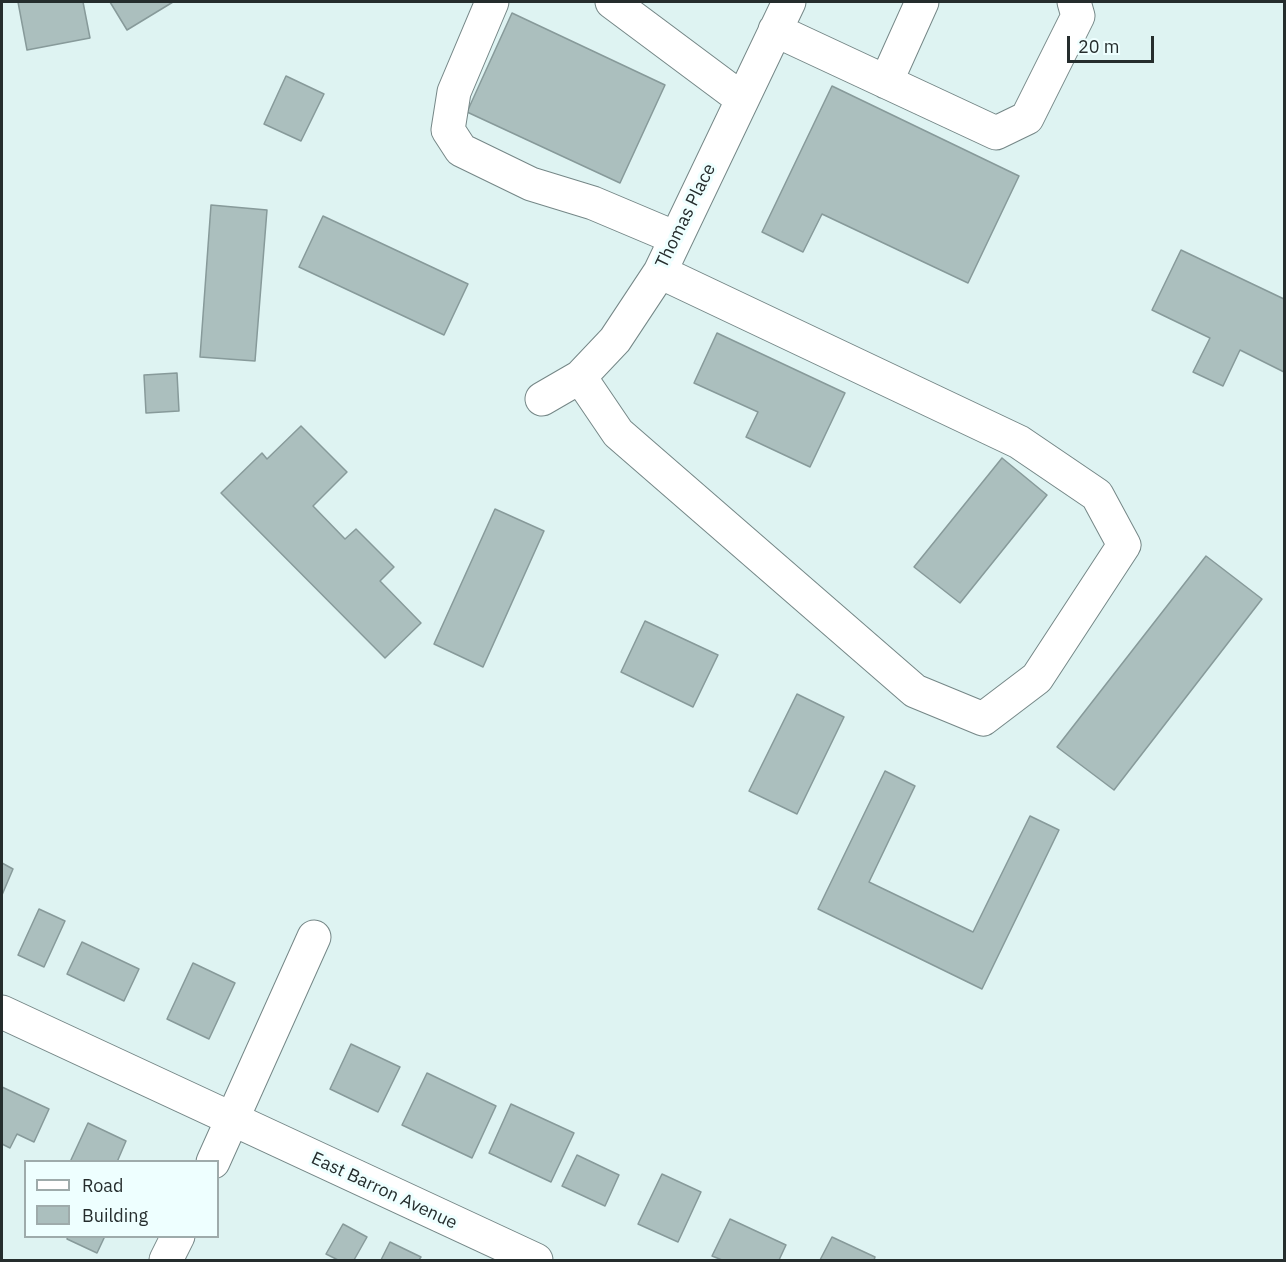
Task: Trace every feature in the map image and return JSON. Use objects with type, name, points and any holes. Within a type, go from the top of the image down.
[{"type":"street","points":[[492,2],[454,92],[448,130],[461,150],[531,184],[593,203],[676,238]]},
{"type":"street","points":[[612,2],[742,99]]},
{"type":"street","points":[[886,82],[922,2]]},
{"type":"street","points":[[782,16],[886,82],[996,133],[1027,118],[1078,16],[1074,2]]},
{"type":"street","name":"Thomas Place","points":[[542,399],[580,377],[615,340],[660,272],[782,16]]},
{"type":"street","points":[[580,377],[618,433],[915,691],[983,719],[1037,678],[1124,545],[1097,495],[1019,442],[660,272]]},
{"type":"street","points":[[213,1160],[314,937]]},
{"type":"street","name":"East Barron Avenue","points":[[2,1012],[232,1121],[536,1260]]},
{"type":"street","points":[[166,1260],[177,1238]]},
{"type":"building","points":[[18,2],[83,2],[90,38],[27,50]]},
{"type":"building","points":[[110,2],[173,2],[127,30]]},
{"type":"building","points":[[512,13],[665,85],[620,183],[467,112]]},
{"type":"building","points":[[286,76],[324,94],[301,141],[264,124]]},
{"type":"building","points":[[832,86],[1019,176],[968,283],[822,214],[803,252],[762,232]]},
{"type":"building","points":[[211,205],[267,210],[255,361],[200,357]]},
{"type":"building","points":[[323,216],[468,284],[444,335],[299,267]]},
{"type":"building","points":[[1181,250],[1284,299],[1284,372],[1240,350],[1223,386],[1193,372],[1210,338],[1152,310]]},
{"type":"building","points":[[717,333],[845,393],[810,467],[746,437],[758,412],[694,383]]},
{"type":"building","points":[[177,373],[179,411],[146,413],[144,375]]},
{"type":"building","points":[[301,426],[347,472],[313,506],[345,539],[356,529],[394,567],[380,581],[421,623],[385,658],[221,493],[262,453],[267,459]]},
{"type":"building","points":[[1002,458],[1047,495],[960,603],[914,567]]},
{"type":"building","points":[[495,509],[544,531],[483,667],[434,644]]},
{"type":"building","points":[[1206,556],[1262,599],[1114,790],[1057,747]]},
{"type":"building","points":[[645,621],[718,655],[693,707],[621,672]]},
{"type":"building","points":[[797,694],[844,717],[797,814],[749,791]]},
{"type":"building","points":[[885,771],[915,786],[869,882],[973,932],[1030,816],[1059,830],[982,989],[818,909]]},
{"type":"building","points":[[2,863],[13,869],[2,895]]},
{"type":"building","points":[[39,909],[65,921],[44,967],[18,955]]},
{"type":"building","points":[[82,942],[139,969],[124,1001],[67,974]]},
{"type":"building","points":[[193,963],[235,983],[209,1039],[167,1019]]},
{"type":"building","points":[[351,1044],[400,1067],[378,1112],[330,1089]]},
{"type":"building","points":[[427,1073],[496,1106],[472,1158],[402,1125]]},
{"type":"building","points":[[2,1087],[49,1109],[34,1142],[17,1134],[10,1148],[2,1144]]},
{"type":"building","points":[[511,1104],[574,1133],[551,1182],[489,1153]]},
{"type":"building","points":[[88,1123],[126,1141],[118,1160],[71,1160]]},
{"type":"building","points":[[577,1155],[619,1175],[605,1206],[562,1186]]},
{"type":"building","points":[[662,1174],[701,1192],[678,1242],[638,1224]]},
{"type":"building","points":[[730,1219],[786,1245],[779,1260],[722,1260],[712,1256]]},
{"type":"building","points":[[343,1224],[367,1237],[354,1260],[338,1260],[326,1254]]},
{"type":"building","points":[[832,1237],[875,1257],[874,1260],[820,1260]]},
{"type":"building","points":[[67,1238],[104,1238],[97,1253]]},
{"type":"building","points":[[390,1242],[421,1257],[419,1260],[381,1260]]}]
